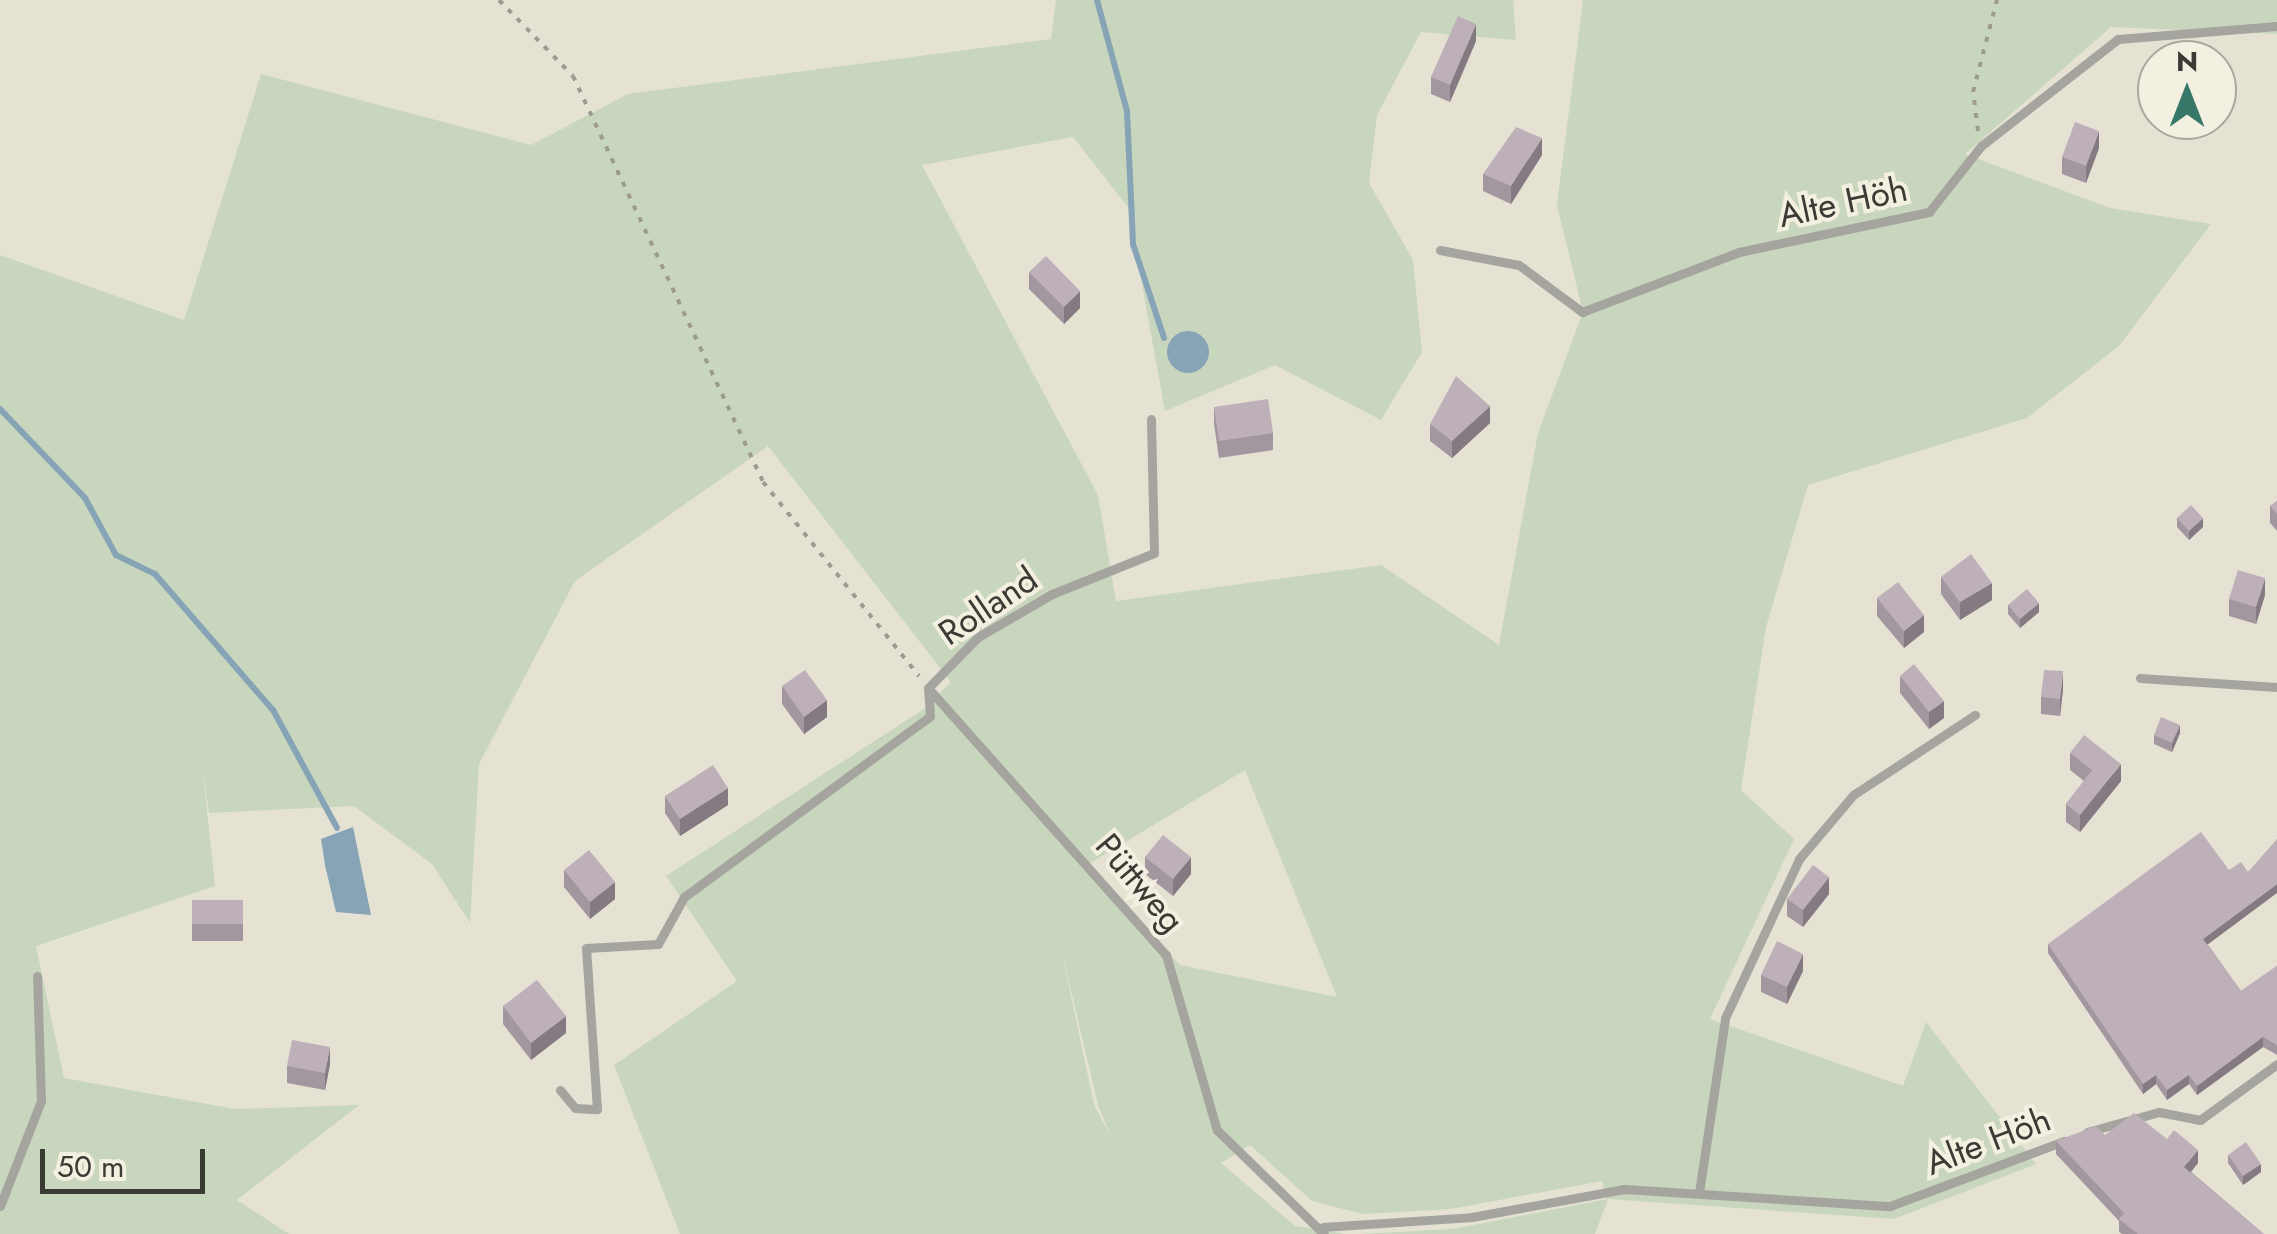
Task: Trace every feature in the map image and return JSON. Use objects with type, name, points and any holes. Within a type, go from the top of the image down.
[{"type":"lane","name":"Alte Höh","points":[[1440,250],[1520,264],[1582,312],[1739,252],[1929,212],[1980,146],[2118,39],[2277,26]]},
{"type":"lane","name":"Rolland","points":[[560,1090],[575,1108],[597,1108],[586,948],[658,944],[684,897],[930,716],[928,688],[1014,613],[1154,553],[1150,419]]},
{"type":"lane","points":[[2140,678],[2277,687]]},
{"type":"lane","name":"Püttweg","points":[[928,688],[1166,955],[1217,1130],[1324,1230]]},
{"type":"lane","points":[[1698,1193],[1725,1018],[1799,859],[1854,795],[1975,715]]},
{"type":"lane","points":[[0,1206],[41,1101],[37,976]]},
{"type":"lane","name":"Alte Höh","points":[[1324,1230],[1472,1217],[1624,1189],[1890,1206],[2137,1116],[2200,1120],[2277,1064]]},
{"type":"path","points":[[499,0],[573,76],[763,482],[928,688]]},
{"type":"path","points":[[1980,146],[1973,92],[1997,0]]},
{"type":"green space","points":[[1056,0],[1513,0],[1516,40],[1421,32],[1377,115],[1369,183],[1413,260],[1422,352],[1381,420],[1275,365],[1165,411],[1128,207],[1073,137],[922,165],[1098,495],[1116,601],[1381,565],[1499,645],[1538,433],[1583,312],[1557,205],[1583,0],[2277,0],[2277,34],[2111,27],[1965,154],[2110,208],[2211,224],[2119,346],[2027,418],[1808,485],[1766,627],[1741,790],[1794,839],[1710,1019],[1903,1086],[1926,1022],[2036,1164],[1894,1219],[1608,1199],[1595,1234],[1360,1234],[1453,1229],[1607,1199],[1602,1181],[1451,1209],[1363,1214],[1312,1201],[1250,1145],[1221,1163],[1295,1226],[1345,1234],[680,1234],[614,1065],[737,981],[666,876],[924,709],[951,682],[768,446],[575,581],[479,764],[470,923],[432,864],[354,806],[209,813],[203,772],[215,886],[36,946],[64,1078],[235,1109],[359,1105],[237,1200],[289,1234],[0,1234],[0,255],[184,320],[261,74],[531,145],[628,94],[1051,39]],"holes":[[[1245,770],[1337,997],[1180,965],[1087,865]],[[1061,948],[1098,1105],[1111,1137],[1094,1105]]]},
{"type":"water","points":[[1188,331],[1203,337],[1209,352],[1203,367],[1188,373],[1173,367],[1167,352],[1173,337]]},
{"type":"water","points":[[353,827],[371,915],[336,912],[325,865],[321,839]]},
{"type":"building","points":[[1458,16],[1476,24],[1450,85],[1431,77]]},
{"type":"building","points":[[2075,122],[2099,131],[2086,166],[2062,157]]},
{"type":"building","points":[[1516,127],[1542,138],[1511,186],[1483,174]]},
{"type":"building","points":[[1046,256],[1080,291],[1064,307],[1029,272]]},
{"type":"building","points":[[1456,376],[1490,406],[1452,441],[1430,424]]},
{"type":"building","points":[[1268,399],[1273,433],[1219,441],[1214,407]]},
{"type":"building","points":[[2191,505],[2203,518],[2189,531],[2177,518]]},
{"type":"building","points":[[1971,554],[1992,583],[1960,602],[1941,577]]},
{"type":"building","points":[[2238,570],[2265,578],[2256,607],[2229,599]]},
{"type":"building","points":[[1898,582],[1924,615],[1904,631],[1877,598]]},
{"type":"building","points":[[2027,589],[2039,603],[2020,619],[2008,605]]},
{"type":"building","points":[[1914,664],[1944,701],[1929,712],[1900,676]]},
{"type":"building","points":[[805,670],[827,700],[804,717],[782,686]]},
{"type":"building","points":[[2044,670],[2063,671],[2060,699],[2041,697]]},
{"type":"building","points":[[2161,717],[2180,725],[2172,743],[2154,735]]},
{"type":"building","points":[[2084,735],[2121,764],[2080,815],[2066,804],[2092,770],[2070,753]]},
{"type":"building","points":[[713,765],[728,788],[680,819],[665,796]]},
{"type":"building","points":[[2201,832],[2229,870],[2241,862],[2248,872],[2277,839],[2277,884],[2203,939],[2241,991],[2277,966],[2277,1045],[2263,1037],[2197,1086],[2189,1075],[2167,1090],[2156,1075],[2143,1084],[2048,944]]},
{"type":"building","points":[[1163,835],[1191,857],[1173,879],[1145,857]]},
{"type":"building","points":[[589,850],[615,882],[590,902],[564,870]]},
{"type":"building","points":[[1813,865],[1829,877],[1803,910],[1787,899]]},
{"type":"building","points":[[192,900],[243,900],[243,924],[192,924]]},
{"type":"building","points":[[1777,941],[1803,954],[1787,987],[1761,975]]},
{"type":"building","points":[[537,980],[566,1016],[531,1043],[503,1006]]},
{"type":"building","points":[[292,1040],[330,1047],[325,1073],[287,1066]]},
{"type":"building","points":[[2134,1113],[2167,1139],[2174,1130],[2198,1150],[2184,1167],[2264,1234],[2138,1234],[2119,1219],[2124,1213],[2056,1141],[2096,1126],[2105,1135]]},
{"type":"building","points":[[2246,1142],[2261,1164],[2243,1176],[2228,1155]]},
{"type":"waterway","points":[[1097,0],[1127,111],[1133,244],[1164,338]]},
{"type":"waterway","points":[[0,409],[85,498],[116,555],[155,574],[273,710],[337,828]]}]
